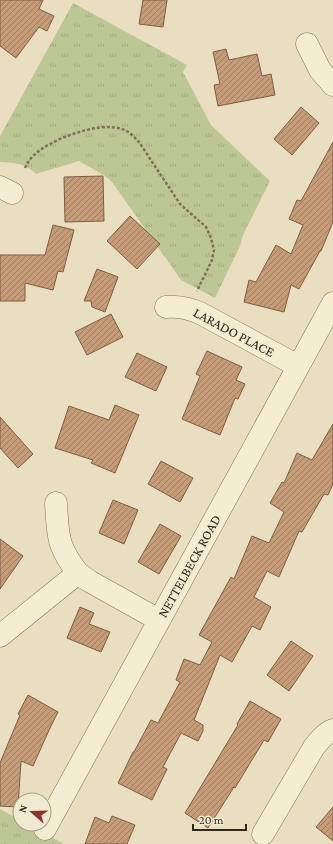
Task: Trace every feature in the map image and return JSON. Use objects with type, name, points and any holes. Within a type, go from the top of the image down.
[{"type":"street","points":[[307,44],[320,70],[333,85]]},
{"type":"street","name":"NETTELBECK ROAD","points":[[52,816],[333,303]]},
{"type":"street","name":"LARADO PLACE","points":[[166,307],[177,306],[189,308],[298,366]]},
{"type":"street","points":[[56,503],[58,537],[69,562],[78,573],[89,581],[159,620]]},
{"type":"street","points":[[0,636],[78,573]]},
{"type":"street","points":[[263,834],[314,747],[320,739],[333,730]]},
{"type":"path","points":[[25,168],[34,155],[45,147],[61,139],[86,130],[114,127],[131,134],[139,142],[180,204],[206,227],[211,238],[214,250],[212,260],[189,308]]},
{"type":"green space","points":[[73,3],[187,65],[183,72],[211,125],[270,181],[243,235],[240,246],[215,298],[181,280],[112,182],[105,176],[79,161],[36,174],[32,170],[15,163],[0,162],[0,136]]},
{"type":"green space","points":[[0,809],[12,816],[12,832],[42,832],[64,844],[0,844]]},
{"type":"building","points":[[0,0],[43,0],[39,9],[54,16],[47,31],[39,27],[16,58],[0,46]]},
{"type":"building","points":[[143,0],[167,0],[163,27],[139,24]]},
{"type":"building","points":[[226,49],[229,60],[257,54],[262,76],[271,74],[275,95],[218,106],[214,85],[220,84],[213,52]]},
{"type":"building","points":[[301,107],[319,123],[292,155],[274,139]]},
{"type":"building","points":[[333,142],[333,222],[321,251],[299,289],[291,285],[284,312],[244,302],[249,280],[256,282],[276,245],[291,254],[303,225],[289,219],[297,200],[301,201]]},
{"type":"building","points":[[103,176],[104,221],[65,222],[64,177]]},
{"type":"building","points":[[130,216],[160,244],[137,269],[107,241]]},
{"type":"building","points":[[53,225],[74,230],[63,272],[58,271],[53,290],[25,283],[25,301],[0,301],[0,255],[45,255]]},
{"type":"building","points":[[97,269],[118,277],[105,312],[92,307],[91,301],[84,301]]},
{"type":"building","points":[[111,314],[123,337],[87,355],[75,332]]},
{"type":"building","points":[[207,351],[242,367],[236,380],[245,384],[238,399],[235,398],[220,435],[182,419],[200,376],[196,374]]},
{"type":"building","points":[[137,353],[167,367],[156,391],[125,377]]},
{"type":"building","points":[[115,405],[139,415],[115,473],[91,463],[93,460],[55,448],[69,406],[109,420]]},
{"type":"building","points":[[0,417],[33,454],[18,468],[0,448]]},
{"type":"building","points":[[333,424],[333,484],[328,495],[324,494],[302,532],[299,531],[279,577],[267,571],[254,597],[271,607],[260,630],[252,626],[232,662],[220,655],[194,720],[203,725],[203,731],[198,741],[181,733],[163,767],[167,769],[152,800],[118,783],[151,720],[158,723],[180,682],[176,680],[184,659],[200,665],[212,642],[199,635],[231,577],[234,579],[252,536],[269,543],[284,512],[270,503],[282,482],[284,483],[297,453],[312,460]]},
{"type":"building","points":[[161,461],[193,478],[180,502],[148,484]]},
{"type":"building","points":[[113,500],[138,510],[124,544],[99,533]]},
{"type":"building","points":[[160,524],[181,536],[159,574],[138,562]]},
{"type":"building","points":[[0,539],[23,556],[0,589]]},
{"type":"building","points":[[80,607],[94,613],[89,624],[110,632],[101,652],[67,638]]},
{"type":"building","points":[[291,641],[313,656],[289,691],[267,675]]},
{"type":"building","points":[[28,695],[58,712],[33,766],[21,761],[19,792],[12,792],[12,807],[0,806],[0,763],[20,715],[18,714]]},
{"type":"building","points":[[250,701],[281,719],[268,742],[264,740],[235,788],[234,787],[208,828],[185,813],[238,725],[237,724]]},
{"type":"building","points":[[333,807],[333,841],[316,827]]},
{"type":"building","points":[[112,816],[135,825],[127,844],[85,844],[95,817],[109,823]]}]
